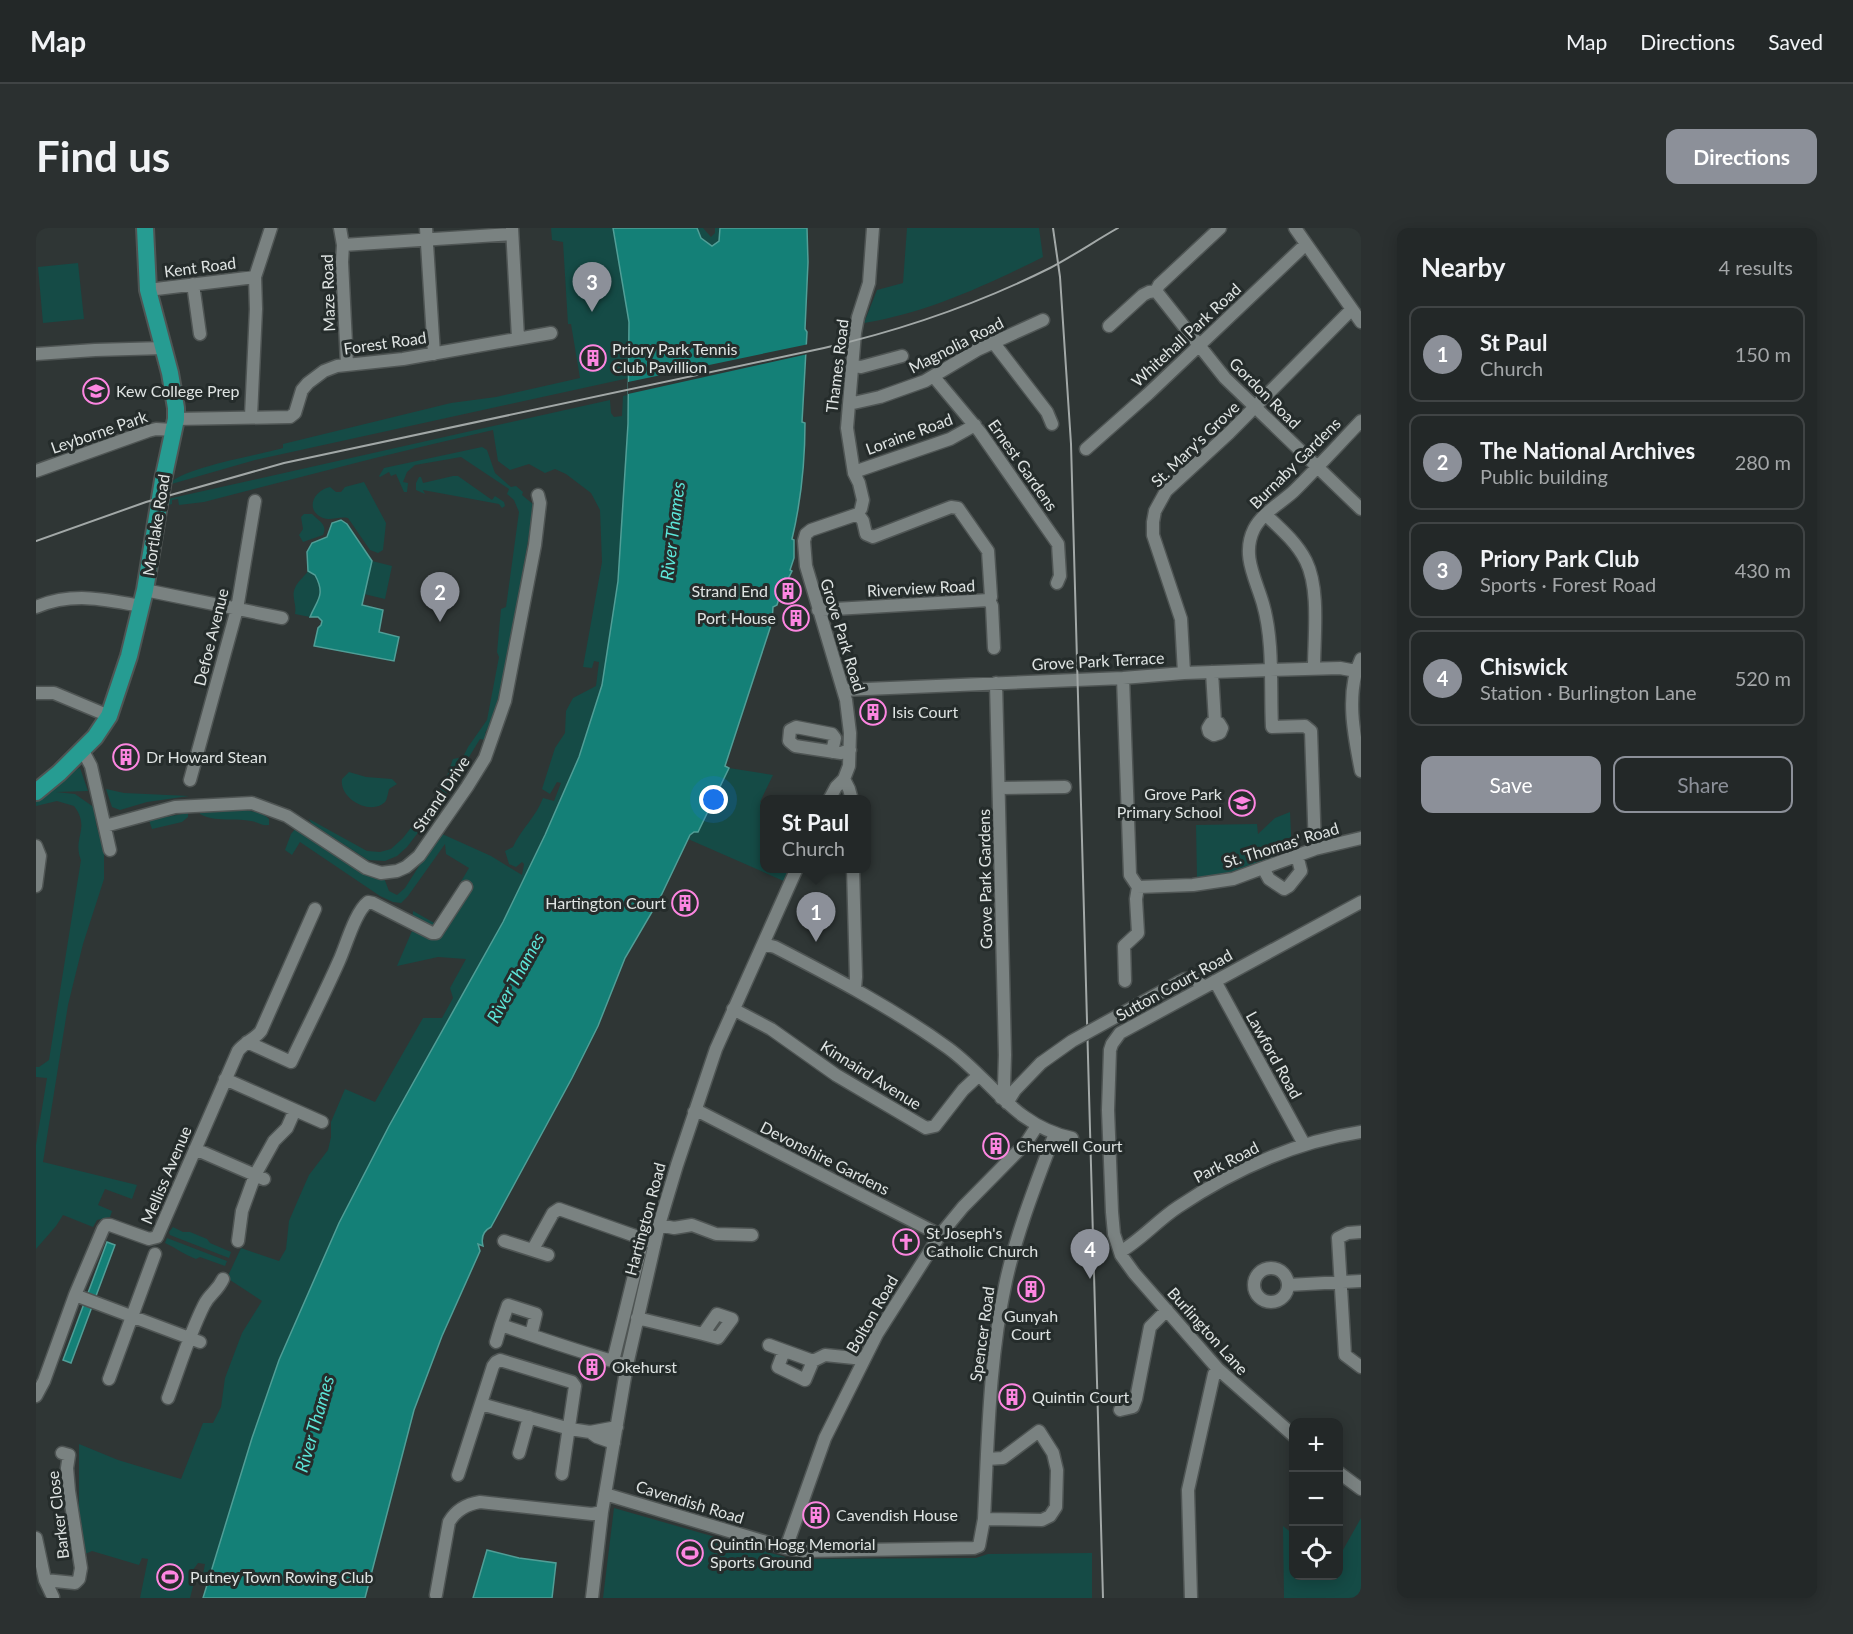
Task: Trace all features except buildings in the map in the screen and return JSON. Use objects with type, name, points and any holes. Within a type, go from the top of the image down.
[{"type":"highway","name":"Mortlake Road","points":[[36,792],[95,736],[109,716],[118,693],[143,598],[161,488],[175,424],[174,391],[148,290],[145,228]]},
{"type":"street","points":[[251,416],[256,309],[255,277],[271,228]]},
{"type":"street","points":[[340,228],[344,245]]},
{"type":"street","name":"Thames Road","points":[[860,511],[863,500],[854,473],[847,437],[858,317],[869,283],[873,228]]},
{"type":"street","points":[[1109,326],[1143,295],[1156,291],[1159,285],[1220,228]]},
{"type":"street","points":[[1294,228],[1361,322]]},
{"type":"street","points":[[512,231],[518,338]]},
{"type":"street","name":"Maze Road","points":[[347,364],[342,262],[344,245],[426,234],[512,231]]},
{"type":"street","points":[[426,234],[434,354]]},
{"type":"street","name":"Whitehall Park Road","points":[[1086,448],[1148,394],[1306,244]]},
{"type":"street","name":"Kent Road","points":[[148,290],[255,277]]},
{"type":"street","points":[[193,284],[200,334]]},
{"type":"street","name":"Gordon Road","points":[[1156,291],[1225,378],[1361,509]]},
{"type":"street","name":"St. Mary's Grove","points":[[1184,673],[1181,623],[1153,528],[1155,511],[1160,500],[1170,487],[1255,408],[1352,309]]},
{"type":"street","name":"Magnolia Road","points":[[849,404],[880,397],[933,377],[962,358],[1043,320]]},
{"type":"street","name":"Forest Road","points":[[175,424],[251,416],[290,417],[295,413],[302,390],[324,371],[347,364],[434,354],[551,333]]},
{"type":"street","points":[[993,342],[1047,412],[1052,424]]},
{"type":"street","points":[[36,354],[164,348]]},
{"type":"street","points":[[853,366],[861,367],[902,356]]},
{"type":"street","name":"Ernest Gardens","points":[[933,377],[975,425],[1058,544],[1060,576],[1057,583]]},
{"type":"street","name":"Burnaby Gardens","points":[[1315,849],[1311,731],[1305,726],[1272,728],[1267,619],[1249,555],[1253,532],[1266,515],[1317,468],[1361,422]]},
{"type":"street","name":"Leyborne Park","points":[[36,471],[148,431],[175,424]]},
{"type":"street","name":"Loraine Road","points":[[854,473],[950,439],[975,425]]},
{"type":"street","name":"Strand Drive","points":[[105,826],[175,807],[242,802],[262,805],[287,816],[374,872],[397,872],[406,867],[419,856],[467,787],[485,758],[501,717],[506,701],[531,565],[540,503],[538,495]]},
{"type":"street","name":"Defoe Avenue","points":[[190,780],[237,609],[255,501]]},
{"type":"street","points":[[860,511],[866,534],[873,537],[956,507],[988,551],[991,597],[989,600],[992,606],[994,648]]},
{"type":"street","name":"Grove Park Road","points":[[844,779],[849,766],[848,716],[843,690],[806,566],[804,545],[805,536],[815,528],[860,511]]},
{"type":"street","points":[[1266,515],[1294,543],[1310,570],[1314,596],[1314,668]]},
{"type":"street","points":[[36,607],[58,599],[75,597],[143,598],[237,609],[282,618]]},
{"type":"street","name":"Riverview Road","points":[[818,610],[989,600]]},
{"type":"street","points":[[1361,659],[1356,671],[1353,693],[1361,771]]},
{"type":"street","name":"Grove Park Terrace","points":[[843,690],[1270,669],[1314,668],[1356,671]]},
{"type":"street","points":[[1212,672],[1215,722]]},
{"type":"street","points":[[1123,678],[1130,875],[1138,887],[1136,899],[1138,933],[1124,946],[1125,981]]},
{"type":"street","name":"Grove Park Gardens","points":[[996,683],[1000,788],[1004,1100]]},
{"type":"street","points":[[36,693],[54,693],[109,716]]},
{"type":"street","points":[[82,749],[91,766],[110,850]]},
{"type":"street","points":[[832,752],[841,753],[850,750]]},
{"type":"street","points":[[831,795],[844,779],[851,795]]},
{"type":"street","points":[[1000,788],[1065,787]]},
{"type":"street","name":"St. Thomas' Road","points":[[1138,887],[1193,885],[1233,879],[1315,849],[1361,838]]},
{"type":"street","points":[[36,846],[40,856],[36,886]]},
{"type":"street","points":[[1263,868],[1269,879],[1284,889],[1301,871],[1297,855]]},
{"type":"street","name":"Hartington Road","points":[[592,1598],[602,1512],[649,1241],[659,1225],[716,1049],[794,873]]},
{"type":"street","points":[[853,873],[855,988]]},
{"type":"street","points":[[248,1042],[291,1062],[356,920],[368,902],[436,933],[466,887]]},
{"type":"street","name":"Sutton Court Road","points":[[1114,1234],[1108,1110],[1112,1044],[1120,1033],[1361,902]]},
{"type":"street","name":"Melliss Avenue","points":[[36,1396],[79,1297],[103,1228],[106,1225],[149,1239],[158,1237],[238,1051],[257,1037],[261,1031],[315,909]]},
{"type":"street","points":[[764,944],[775,947],[855,988],[948,1047],[1025,1119],[1037,1126],[1072,1138]]},
{"type":"street","points":[[1004,1100],[1041,1063],[1081,1036],[1185,979],[1195,979],[1210,984]]},
{"type":"street","name":"Lawford Road","points":[[1210,984],[1304,1144]]},
{"type":"street","name":"Kinnaird Avenue","points":[[733,1009],[771,1029],[836,1075],[926,1128],[935,1126],[963,1090],[978,1076]]},
{"type":"street","points":[[1004,1073],[1022,1082]]},
{"type":"street","points":[[225,1079],[322,1122]]},
{"type":"street","points":[[238,1241],[242,1211],[260,1177],[274,1141],[287,1128],[295,1110]]},
{"type":"street","name":"Devonshire Gardens","points":[[694,1112],[700,1112],[939,1235]]},
{"type":"street","name":"Bolton Road","points":[[786,1548],[825,1438],[882,1325],[939,1235],[963,1207],[1026,1143],[1037,1126]]},
{"type":"street","name":"Park Road","points":[[1120,1252],[1170,1213],[1223,1179],[1249,1166],[1304,1144],[1361,1132]]},
{"type":"street","name":"Spencer Road","points":[[979,1546],[984,1519],[994,1353],[1004,1294],[1015,1248],[1055,1133]]},
{"type":"street","points":[[195,1149],[260,1177]]},
{"type":"street","points":[[533,1249],[553,1213],[559,1209],[649,1241],[613,1361]]},
{"type":"street","points":[[659,1225],[674,1228],[693,1225],[716,1234],[752,1234]]},
{"type":"street","points":[[1361,1232],[1348,1233],[1338,1238],[1345,1355],[1361,1367]]},
{"type":"street","name":"Burlington Lane","points":[[1114,1234],[1120,1252],[1134,1273],[1218,1369],[1289,1432]]},
{"type":"street","points":[[504,1241],[548,1255]]},
{"type":"street","points":[[109,1380],[155,1254]]},
{"type":"street","points":[[168,1398],[194,1340],[206,1301],[216,1292],[223,1279]]},
{"type":"street","points":[[1288,1285],[1361,1281]]},
{"type":"street","points":[[79,1297],[194,1340]]},
{"type":"street","points":[[496,1342],[507,1307],[511,1304],[536,1314],[531,1335]]},
{"type":"street","points":[[1120,1410],[1133,1407],[1150,1327],[1167,1310]]},
{"type":"street","points":[[637,1318],[703,1334],[717,1314],[738,1320]]},
{"type":"street","points":[[501,1325],[627,1365]]},
{"type":"street","points":[[769,1345],[813,1361]]},
{"type":"street","points":[[784,1351],[778,1368],[805,1380],[813,1361],[825,1355],[864,1359]]},
{"type":"street","points":[[459,1475],[493,1366],[500,1360],[572,1382],[575,1386],[562,1474]]},
{"type":"street","points":[[1191,1598],[1188,1490],[1205,1409],[1214,1374],[1218,1369]]},
{"type":"street","points":[[481,1404],[570,1429],[590,1432],[617,1427]]},
{"type":"street","points":[[519,1453],[529,1418]]},
{"type":"street","points":[[984,1519],[1042,1520],[1054,1512],[1056,1507],[1056,1463],[1048,1444],[1039,1431],[1003,1458],[987,1460]]},
{"type":"street","points":[[590,1432],[614,1443]]},
{"type":"street","name":"Barker Close","points":[[45,1580],[75,1583],[79,1579],[80,1565],[68,1480],[69,1455],[62,1453]]},
{"type":"street","points":[[1343,1476],[1361,1489]]},
{"type":"street","name":"Cavendish Road","points":[[605,1494],[786,1548],[815,1551],[974,1548],[979,1546]]},
{"type":"street","points":[[434,1588],[449,1522],[456,1512],[469,1504],[480,1502],[592,1514],[602,1512]]},
{"type":"street","points":[[36,1538],[45,1580],[51,1596]]},
{"type":"shaded area","points":[[551,228],[618,228],[630,286],[629,378],[255,460],[168,485],[188,473],[283,448],[283,444],[451,403],[496,397],[580,378],[571,324],[568,324],[563,242],[552,240]]},
{"type":"shaded area","points":[[697,228],[703,228],[711,237],[715,233],[715,228],[720,228],[719,241],[715,245],[708,245],[700,238]]},
{"type":"shaded area","points":[[907,228],[1039,228],[1043,257],[956,297],[911,312],[864,323],[877,290],[903,283]]},
{"type":"shaded area","points":[[78,263],[84,319],[43,323],[38,267]]},
{"type":"shaded area","points":[[632,394],[631,505],[607,670],[579,757],[503,922],[389,1126],[339,1223],[279,1360],[209,1576],[203,1574],[205,1564],[198,1563],[193,1570],[197,1571],[190,1598],[140,1598],[148,1559],[142,1558],[139,1565],[92,1551],[85,1554],[79,1509],[79,1444],[118,1460],[181,1479],[203,1423],[213,1423],[221,1407],[225,1378],[242,1333],[262,1301],[227,1278],[241,1248],[279,1261],[286,1249],[289,1221],[309,1175],[328,1150],[331,1122],[345,1089],[375,1102],[423,1018],[442,1018],[453,998],[450,988],[466,959],[438,957],[397,966],[412,931],[413,911],[436,924],[469,868],[446,854],[445,844],[401,903],[380,896],[300,842],[292,855],[285,850],[291,834],[296,828],[384,878],[389,891],[397,895],[405,888],[440,833],[491,856],[522,875],[524,864],[522,862],[516,867],[509,864],[505,851],[513,847],[543,798],[554,801],[561,783],[557,782],[550,794],[542,789],[555,748],[565,733],[566,711],[573,698],[596,686],[599,662],[594,661],[592,668],[583,667],[602,562],[600,510],[591,493],[566,474],[555,469],[545,473],[529,464],[510,470],[498,461],[493,430],[204,502],[179,505],[178,499],[172,500],[172,504],[163,507],[163,500],[610,400],[611,413],[614,417],[622,416],[623,396]]},
{"type":"shaded area","points":[[482,447],[487,450],[495,473],[511,487],[516,486],[523,492],[522,495],[534,505],[507,665],[492,721],[485,733],[488,735],[486,740],[480,739],[440,804],[407,847],[397,856],[385,861],[368,860],[312,824],[309,819],[367,851],[380,852],[391,849],[403,838],[435,797],[446,779],[453,759],[463,757],[487,720],[499,657],[497,652],[501,609],[506,607],[519,512],[514,500],[507,494],[509,489],[461,457],[415,465],[407,472],[403,482],[408,483],[407,492],[404,492],[396,474],[391,476],[389,472],[379,476],[384,468]]},
{"type":"shaded area","points":[[458,476],[492,500],[495,496],[504,502],[505,506],[502,508],[499,504],[423,490],[425,494],[416,490],[419,477],[423,483]]},
{"type":"shaded area","points":[[364,482],[386,523],[383,550],[378,553],[370,550],[348,518],[323,518],[317,514],[313,505],[316,496],[324,489],[330,487],[336,492],[341,492],[345,487]]},
{"type":"shaded area","points":[[304,514],[312,514],[322,523],[323,535],[303,542],[299,535],[303,529],[301,517]]},
{"type":"shaded area","points":[[372,561],[392,566],[385,599],[364,594]]},
{"type":"shaded area","points":[[308,571],[315,575],[320,588],[318,602],[310,617],[295,614],[294,594],[296,586]]},
{"type":"shaded area","points":[[80,768],[88,791],[56,792],[75,794],[95,808],[96,824],[104,851],[104,879],[83,944],[68,1005],[43,1162],[137,1185],[132,1199],[105,1189],[98,1205],[112,1211],[110,1217],[97,1220],[93,1227],[63,1215],[36,1249],[36,1145],[47,1078],[36,1077],[36,1067],[49,1060],[81,860],[78,845],[81,821],[74,806],[57,801],[36,806],[36,800]]},
{"type":"shaded area","points":[[729,768],[773,775],[763,795],[760,795],[760,871],[688,839],[694,832],[698,832]]},
{"type":"shaded area","points":[[349,772],[366,777],[392,779],[397,784],[389,789],[385,802],[379,806],[364,806],[345,793],[342,779]]},
{"type":"shaded area","points":[[106,789],[124,793],[189,796],[147,802],[120,810],[112,807]]},
{"type":"shaded area","points":[[244,810],[262,813],[269,819],[269,825],[245,820],[218,819],[200,814],[200,812]]},
{"type":"shaded area","points":[[1290,812],[1292,854],[1201,881],[1197,878],[1196,825],[1257,824],[1258,834],[1275,818]]},
{"type":"shaded area","points":[[188,813],[188,817],[182,822],[152,829],[149,820]]},
{"type":"shaded area","points":[[765,873],[790,873],[786,882]]},
{"type":"shaded area","points":[[173,1227],[207,1239],[210,1243],[231,1252],[229,1258],[170,1235],[169,1232]]},
{"type":"shaded area","points":[[167,1238],[227,1261],[225,1266],[200,1257],[196,1259],[188,1256],[165,1243]]},
{"type":"shaded area","name":"Quintin Hogg Memorial Sports Ground","points":[[614,1508],[792,1559],[976,1558],[988,1554],[1092,1553],[1092,1598],[603,1598]]},
{"type":"shaded area","points":[[1361,1518],[1361,1598],[1284,1598],[1283,1526],[1289,1531],[1289,1580],[1343,1580],[1343,1550]]},
{"type":"water","name":"River Thames","points":[[613,228],[697,228],[701,238],[712,246],[719,241],[720,228],[807,228],[805,329],[807,332],[802,422],[805,423],[804,452],[800,496],[792,539],[794,540],[794,558],[790,570],[792,571],[788,579],[785,578],[777,605],[773,607],[772,622],[725,766],[729,768],[698,832],[690,835],[659,900],[625,958],[598,1026],[572,1078],[491,1227],[484,1233],[483,1246],[478,1244],[480,1251],[442,1336],[414,1410],[365,1598],[203,1598],[252,1438],[279,1360],[339,1223],[389,1126],[503,922],[545,835],[579,757],[602,685],[618,581],[628,424],[629,322]]},
{"type":"water","points":[[341,520],[347,524],[372,561],[362,605],[383,610],[379,632],[399,637],[394,661],[314,646],[322,621],[318,617],[310,617],[319,597],[320,588],[315,575],[308,571],[307,552],[312,543],[327,537],[332,523]]},
{"type":"water","points":[[107,1242],[115,1245],[71,1363],[63,1360]]},
{"type":"water","points":[[487,1550],[519,1558],[556,1563],[552,1598],[473,1598]]},
{"type":"pier","points":[[809,344],[808,354],[628,394],[628,382]]},
{"type":"railway","points":[[1053,228],[1060,277],[1071,444],[1103,1598]]},
{"type":"railway","points":[[36,541],[146,502],[284,463],[824,348],[882,333],[939,315],[1023,281],[1059,263],[1118,228]]},
{"type":"place","name":"Priory Park Club","points":[[592,312]]},
{"type":"place","name":"Priory Park Tennis Club Pavillion","points":[[593,358]]},
{"type":"place","name":"Kew College Prep","points":[[96,391]]},
{"type":"place","name":"Strand End","points":[[788,591]]},
{"type":"place","name":"Port House","points":[[796,618]]},
{"type":"place","name":"The National Archives","points":[[440,622]]},
{"type":"place","name":"Isis Court","points":[[873,712]]},
{"type":"place","name":"Dr Howard Stean","points":[[126,757]]},
{"type":"place","name":"Grove Park Primary School","points":[[1242,803]]},
{"type":"place","name":"Hartington Court","points":[[685,903]]},
{"type":"place","name":"St Paul","points":[[816,942]]},
{"type":"place","name":"Cherwell Court","points":[[996,1146]]},
{"type":"place","name":"St Joseph's Catholic Church","points":[[906,1242]]},
{"type":"place","name":"Chiswick","points":[[1090,1279]]},
{"type":"place","name":"Gunyah Court","points":[[1031,1289]]},
{"type":"place","name":"Okehurst","points":[[592,1367]]},
{"type":"place","name":"Quintin Court","points":[[1012,1397]]},
{"type":"place","name":"Cavendish House","points":[[816,1515]]},
{"type":"place","name":"Quintin Hogg Memorial Sports Ground","points":[[690,1553]]},
{"type":"place","name":"Putney Town Rowing Club","points":[[170,1577]]}]
